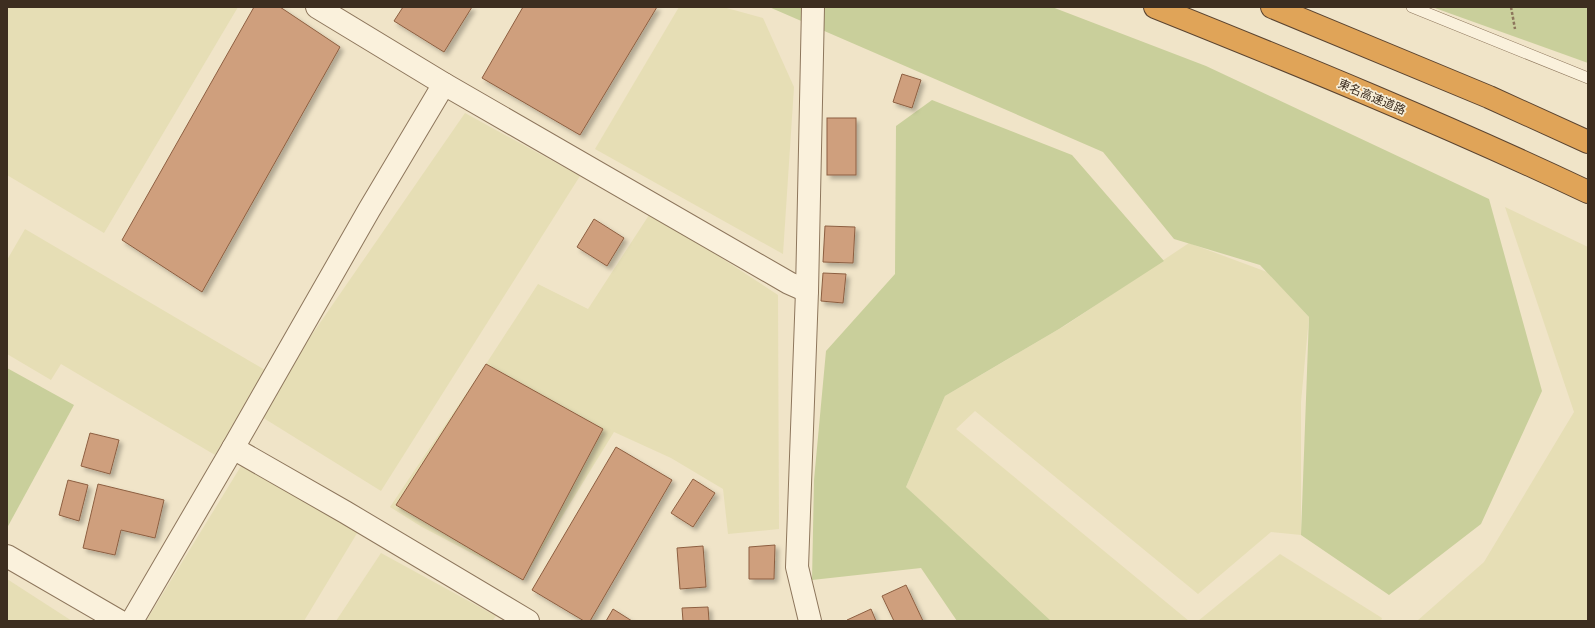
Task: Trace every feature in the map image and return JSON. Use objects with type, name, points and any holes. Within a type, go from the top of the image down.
[{"type":"highway","name":"東名高速道路","points":[[1154,7],[1270,53],[1416,115],[1588,192]]},
{"type":"highway","points":[[1272,7],[1482,94],[1588,142]]},
{"type":"street","points":[[316,7],[444,84],[789,283],[807,291]]},
{"type":"street","points":[[810,621],[796,567],[807,291],[813,7]]},
{"type":"street","points":[[132,621],[233,448],[368,210],[444,84]]},
{"type":"street","points":[[233,448],[345,512],[528,621]]},
{"type":"street","points":[[7,556],[119,621]]},
{"type":"lane","points":[[1412,7],[1588,78]]},
{"type":"shaded area","points":[[7,7],[238,7],[104,233],[7,175]]},
{"type":"shaded area","points":[[679,7],[723,7],[763,18],[794,87],[783,254],[595,149]]},
{"type":"shaded area","points":[[465,113],[580,176],[381,491],[257,414]]},
{"type":"shaded area","points":[[1505,207],[1588,247],[1588,621],[1417,621],[1484,562],[1574,412]]},
{"type":"shaded area","points":[[651,212],[778,295],[779,529],[728,534],[723,489],[671,458],[614,432],[523,580],[422,527],[390,507],[538,284],[588,309]]},
{"type":"shaded area","points":[[25,229],[265,370],[215,455],[61,364],[51,380],[7,354],[7,260]]},
{"type":"shaded area","points":[[1189,243],[1267,272],[1309,317],[1301,402],[1301,535],[1271,532],[1198,594],[975,411],[956,429],[1189,621],[1048,621],[906,487],[945,396],[1066,325]]},
{"type":"shaded area","points":[[241,466],[359,530],[304,621],[146,621]]},
{"type":"shaded area","points":[[381,553],[496,616],[492,621],[336,621]]},
{"type":"shaded area","points":[[1280,554],[1382,618],[1381,621],[1198,621]]},
{"type":"shaded area","points":[[7,579],[72,621],[7,621]]},
{"type":"green space","points":[[769,7],[1052,7],[1206,66],[1489,199],[1542,391],[1481,524],[1389,595],[1301,535],[1309,317],[1260,265],[1174,239],[1103,152]]},
{"type":"green space","points":[[1432,7],[1588,7],[1588,63]]},
{"type":"green space","points":[[932,100],[1072,155],[1164,261],[1059,329],[945,396],[906,487],[1051,621],[957,621],[921,568],[812,580],[814,480],[826,351],[895,274],[896,126]]},
{"type":"green space","points":[[7,368],[74,405],[7,528]]},
{"type":"building","points":[[254,7],[280,7],[340,47],[202,292],[122,240]]},
{"type":"building","points":[[403,7],[472,7],[444,52],[394,21]]},
{"type":"building","points":[[523,7],[657,7],[580,135],[482,78]]},
{"type":"building","points":[[902,74],[921,80],[912,108],[893,102]]},
{"type":"building","points":[[827,118],[856,118],[856,175],[827,175]]},
{"type":"building","points":[[594,219],[624,238],[607,266],[577,247]]},
{"type":"building","points":[[825,226],[855,227],[853,263],[823,262]]},
{"type":"building","points":[[823,273],[846,274],[843,303],[821,301]]},
{"type":"building","points":[[486,364],[603,429],[523,580],[396,505]]},
{"type":"building","points":[[90,433],[119,440],[110,474],[81,466]]},
{"type":"building","points":[[616,447],[672,480],[590,621],[584,621],[532,590]]},
{"type":"building","points":[[693,479],[715,493],[693,527],[671,513]]},
{"type":"building","points":[[68,480],[88,485],[79,521],[59,515]]},
{"type":"building","points":[[98,484],[164,500],[155,538],[121,530],[115,555],[83,548]]},
{"type":"building","points":[[775,545],[774,579],[749,579],[749,547]]},
{"type":"building","points":[[703,546],[706,587],[680,589],[677,548]]},
{"type":"building","points":[[906,585],[923,621],[894,621],[882,596]]},
{"type":"building","points":[[708,607],[709,621],[683,621],[682,608]]},
{"type":"building","points":[[613,609],[632,621],[606,621]]},
{"type":"building","points":[[871,609],[876,621],[847,621],[847,620]]}]
